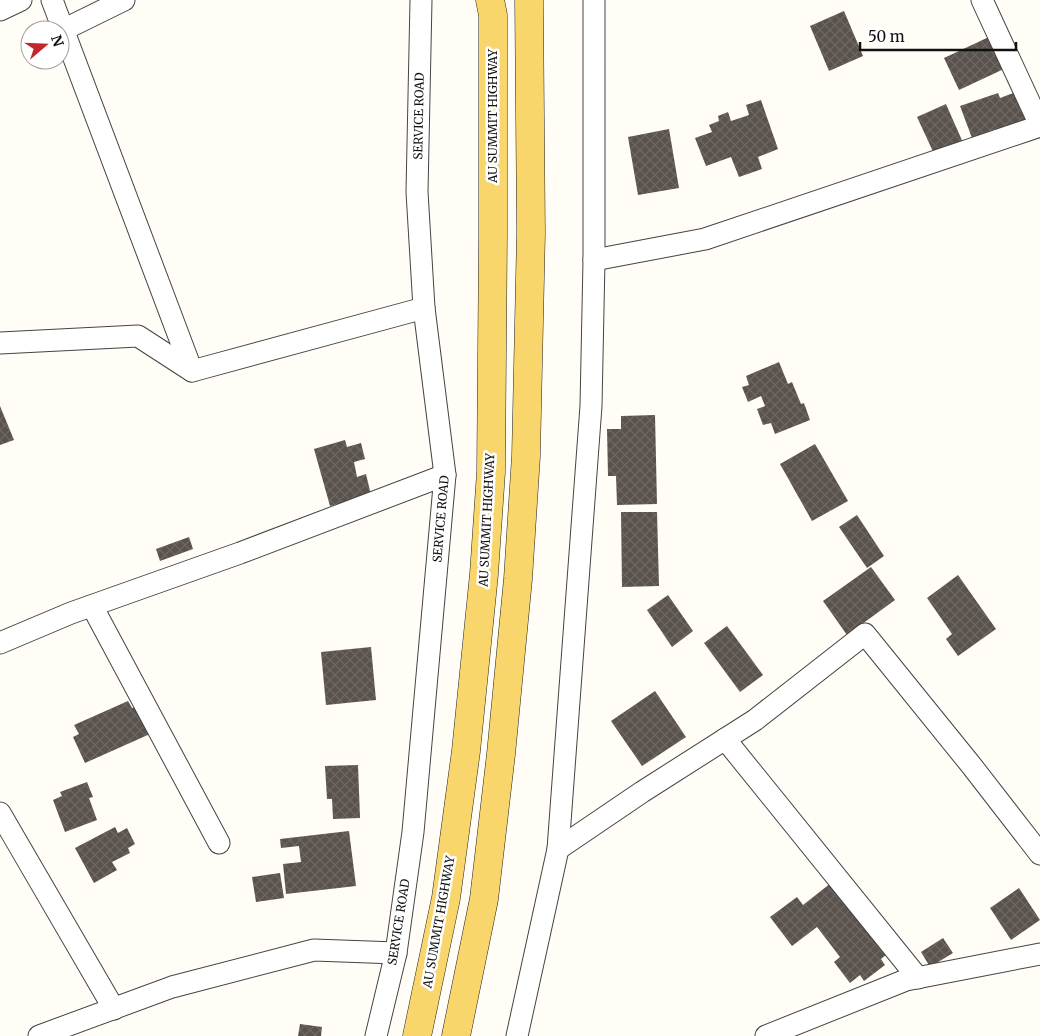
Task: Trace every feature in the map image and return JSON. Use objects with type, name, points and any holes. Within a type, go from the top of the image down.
[{"type":"main road","name":"AU SUMMIT HIGHWAY","points":[[417,1036],[446,898],[466,750],[484,574],[491,472],[493,15],[490,0]]},
{"type":"main road","points":[[456,1036],[484,899],[501,754],[518,579],[526,456],[530,251],[529,0]]},
{"type":"street","points":[[0,10],[21,0]]},
{"type":"street","points":[[52,0],[59,20]]},
{"type":"street","points":[[70,27],[124,0]]},
{"type":"street","name":"SERVICE ROAD","points":[[376,1036],[396,953],[413,832],[445,475],[424,308],[417,192],[421,0]]},
{"type":"street","points":[[518,1036],[558,849],[591,406],[594,260],[594,0]]},
{"type":"street","points":[[594,260],[704,239],[1040,125],[982,0]]},
{"type":"street","points":[[70,49],[192,371]]},
{"type":"street","points":[[0,343],[138,336],[192,371],[424,308]]},
{"type":"street","points":[[0,643],[92,606],[445,475]]},
{"type":"street","points":[[92,606],[219,843]]},
{"type":"street","points":[[558,849],[755,720],[865,634],[1040,854]]},
{"type":"street","points":[[725,739],[918,978]]},
{"type":"street","points":[[0,813],[114,1009]]},
{"type":"street","points":[[39,1036],[172,987],[314,950],[396,953]]},
{"type":"street","points":[[766,1036],[906,980],[1040,954]]},
{"type":"building","points":[[844,11],[863,56],[829,71],[810,26]]},
{"type":"building","points":[[991,36],[1006,68],[959,90],[944,58]]},
{"type":"building","points":[[1021,90],[1031,120],[996,132],[995,129],[972,138],[960,106],[998,93],[1000,98]]},
{"type":"building","points":[[761,100],[778,149],[758,157],[762,169],[739,177],[731,157],[706,166],[695,138],[712,132],[709,125],[719,121],[718,116],[728,112],[731,121],[749,115],[746,105]]},
{"type":"building","points":[[946,104],[964,145],[936,158],[917,117]]},
{"type":"building","points":[[669,129],[679,188],[638,195],[628,137]]},
{"type":"building","points":[[779,362],[788,384],[792,382],[801,404],[804,403],[810,420],[775,434],[771,423],[763,425],[757,409],[765,406],[761,396],[748,402],[742,387],[749,385],[746,376]]},
{"type":"building","points":[[0,406],[14,440],[0,445]]},
{"type":"building","points":[[655,415],[657,504],[617,505],[616,476],[608,476],[607,429],[621,429],[621,416]]},
{"type":"building","points":[[345,440],[347,447],[361,443],[365,459],[354,462],[357,477],[366,474],[371,495],[330,506],[314,449]]},
{"type":"building","points":[[815,444],[848,501],[812,521],[780,464]]},
{"type":"building","points":[[621,512],[657,512],[659,586],[622,587]]},
{"type":"building","points":[[857,515],[884,556],[867,568],[839,527]]},
{"type":"building","points":[[189,537],[193,549],[160,561],[156,549]]},
{"type":"building","points":[[871,567],[895,600],[847,635],[823,601]]},
{"type":"building","points":[[958,575],[996,629],[958,656],[946,639],[952,634],[927,598]]},
{"type":"building","points":[[668,595],[693,631],[672,647],[647,610]]},
{"type":"building","points":[[727,626],[763,675],[740,692],[704,643]]},
{"type":"building","points":[[371,647],[376,700],[326,705],[321,652]]},
{"type":"building","points":[[655,691],[686,737],[642,766],[611,721]]},
{"type":"building","points":[[128,701],[132,708],[137,706],[150,734],[85,763],[73,737],[79,734],[74,725]]},
{"type":"building","points":[[358,765],[360,818],[333,819],[332,799],[327,799],[325,766]]},
{"type":"building","points":[[87,782],[93,797],[89,798],[97,820],[65,832],[53,800],[62,796],[60,792]]},
{"type":"building","points":[[115,827],[118,833],[127,828],[135,844],[128,848],[130,853],[112,862],[117,870],[94,883],[75,848]]},
{"type":"building","points":[[349,831],[356,886],[286,894],[283,864],[301,862],[299,846],[281,848],[280,839]]},
{"type":"building","points":[[280,873],[284,898],[256,902],[252,877]]},
{"type":"building","points":[[831,883],[891,951],[881,959],[885,965],[864,981],[860,975],[850,983],[834,962],[840,957],[817,927],[792,946],[770,917],[797,897],[803,905]]},
{"type":"building","points":[[1019,888],[1040,920],[1011,940],[990,908]]},
{"type":"building","points":[[943,938],[953,953],[930,967],[921,952]]},
{"type":"building","points":[[300,1024],[322,1027],[321,1036],[298,1036]]}]
